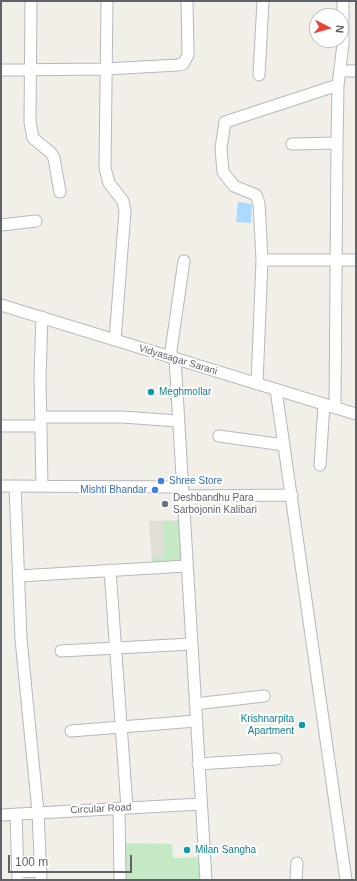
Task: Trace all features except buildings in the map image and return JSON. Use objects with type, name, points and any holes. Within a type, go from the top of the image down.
[{"type":"street","points":[[31,1],[32,70],[30,122],[32,133],[38,144],[51,153],[54,158],[60,192]]},
{"type":"street","points":[[107,1],[106,176],[109,183],[122,201],[125,211],[115,340]]},
{"type":"street","points":[[1,70],[106,69],[178,66],[183,64],[188,55],[187,1]]},
{"type":"street","points":[[259,75],[263,1]]},
{"type":"street","points":[[320,465],[330,406],[335,260],[338,86],[341,71],[344,1]]},
{"type":"street","points":[[341,71],[356,71]]},
{"type":"street","points":[[257,384],[262,260],[258,198],[252,193],[234,186],[223,172],[221,148],[225,122],[338,86]]},
{"type":"street","points":[[292,144],[337,142]]},
{"type":"street","points":[[1,225],[36,221]]},
{"type":"street","points":[[262,260],[356,260]]},
{"type":"street","points":[[184,261],[172,358],[178,420],[194,704],[206,880]]},
{"type":"street","name":"Vidyasagar Sarani","points":[[1,305],[356,414]]},
{"type":"street","points":[[42,317],[42,486]]},
{"type":"street","points":[[276,390],[346,880]]},
{"type":"street","points":[[1,426],[41,421],[122,417],[178,420]]},
{"type":"street","points":[[219,436],[284,444]]},
{"type":"street","points":[[1,486],[42,486],[292,495]]},
{"type":"street","points":[[15,486],[21,639],[38,812],[41,876],[18,876],[16,814]]},
{"type":"street","points":[[19,576],[186,566]]},
{"type":"street","points":[[110,570],[120,727],[123,808],[120,880]]},
{"type":"street","points":[[61,651],[191,644]]},
{"type":"street","points":[[194,704],[264,696]]},
{"type":"street","points":[[72,730],[196,721]]},
{"type":"street","points":[[198,764],[276,759]]},
{"type":"street","name":"Circular Road","points":[[1,815],[201,804]]},
{"type":"street","points":[[296,880],[297,863]]},
{"type":"shaded area","points":[[183,520],[185,559],[152,564],[149,521]]},
{"type":"green space","points":[[183,520],[182,562],[153,564],[152,558],[164,557],[162,522]]},
{"type":"green space","points":[[123,843],[172,844],[173,858],[202,857],[202,880],[124,880]]},
{"type":"water","points":[[238,202],[252,204],[251,223],[236,222]]},
{"type":"place","name":"Meghmollar","points":[[151,392]]},
{"type":"place","name":"Shree Store","points":[[161,481]]},
{"type":"place","name":"Mishti Bhandar","points":[[155,490]]},
{"type":"place","name":"Deshbandhu Para Sarbojonin Kalibari","points":[[165,504]]},
{"type":"place","name":"Krishnarpita Apartment","points":[[302,725]]},
{"type":"place","name":"Milan Sangha","points":[[187,850]]}]
